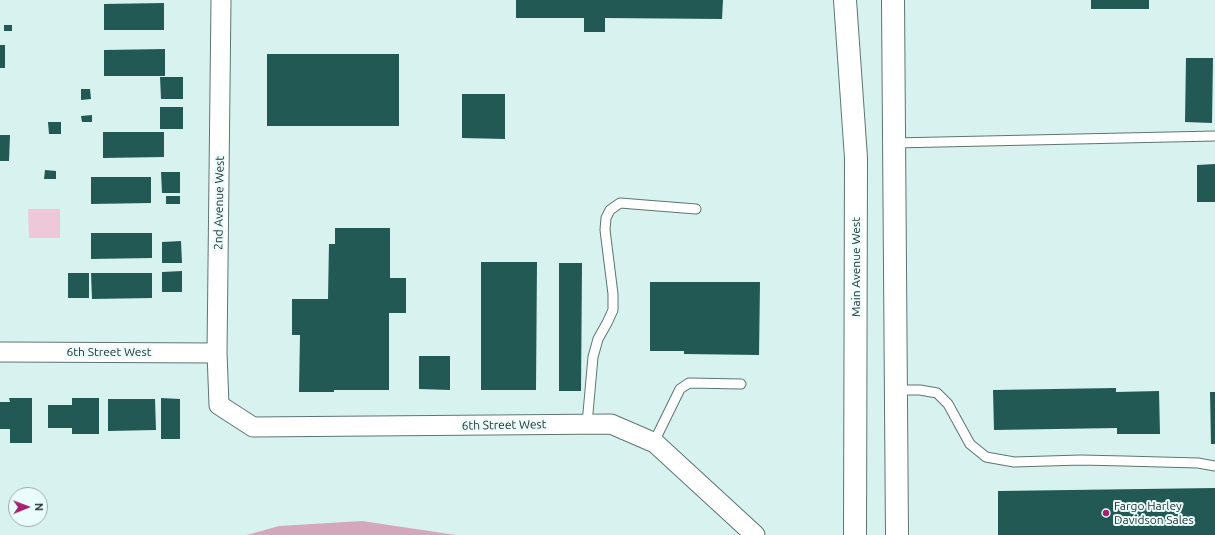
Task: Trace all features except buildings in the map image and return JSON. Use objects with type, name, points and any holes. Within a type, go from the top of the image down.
[{"type":"main road","name":"Main Avenue West","points":[[845,0],[856,158],[855,535]]},
{"type":"main road","points":[[894,0],[897,535]]},
{"type":"street","name":"2nd Avenue West","points":[[219,405],[218,353],[221,0]]},
{"type":"street","name":"6th Street West","points":[[0,352],[218,353]]},
{"type":"street","name":"6th Street West","points":[[219,405],[252,427],[611,424],[654,442],[755,535]]},
{"type":"lane","points":[[894,143],[1215,136]]},
{"type":"lane","points":[[587,424],[593,357],[598,339],[612,310],[613,294],[606,230],[606,218],[610,210],[620,203],[696,210]]},
{"type":"lane","points":[[654,442],[680,389],[689,383],[741,384]]},
{"type":"lane","points":[[896,390],[920,390],[937,393],[948,404],[970,444],[986,457],[1014,462],[1081,460],[1198,463],[1215,466]]},
{"type":"shaded area","points":[[28,209],[60,209],[60,238],[29,238]]},
{"type":"shaded area","points":[[362,521],[456,535],[247,535],[279,526]]},
{"type":"place","name":"Fargo Harley Davidson Sales","points":[[1106,513]]}]
